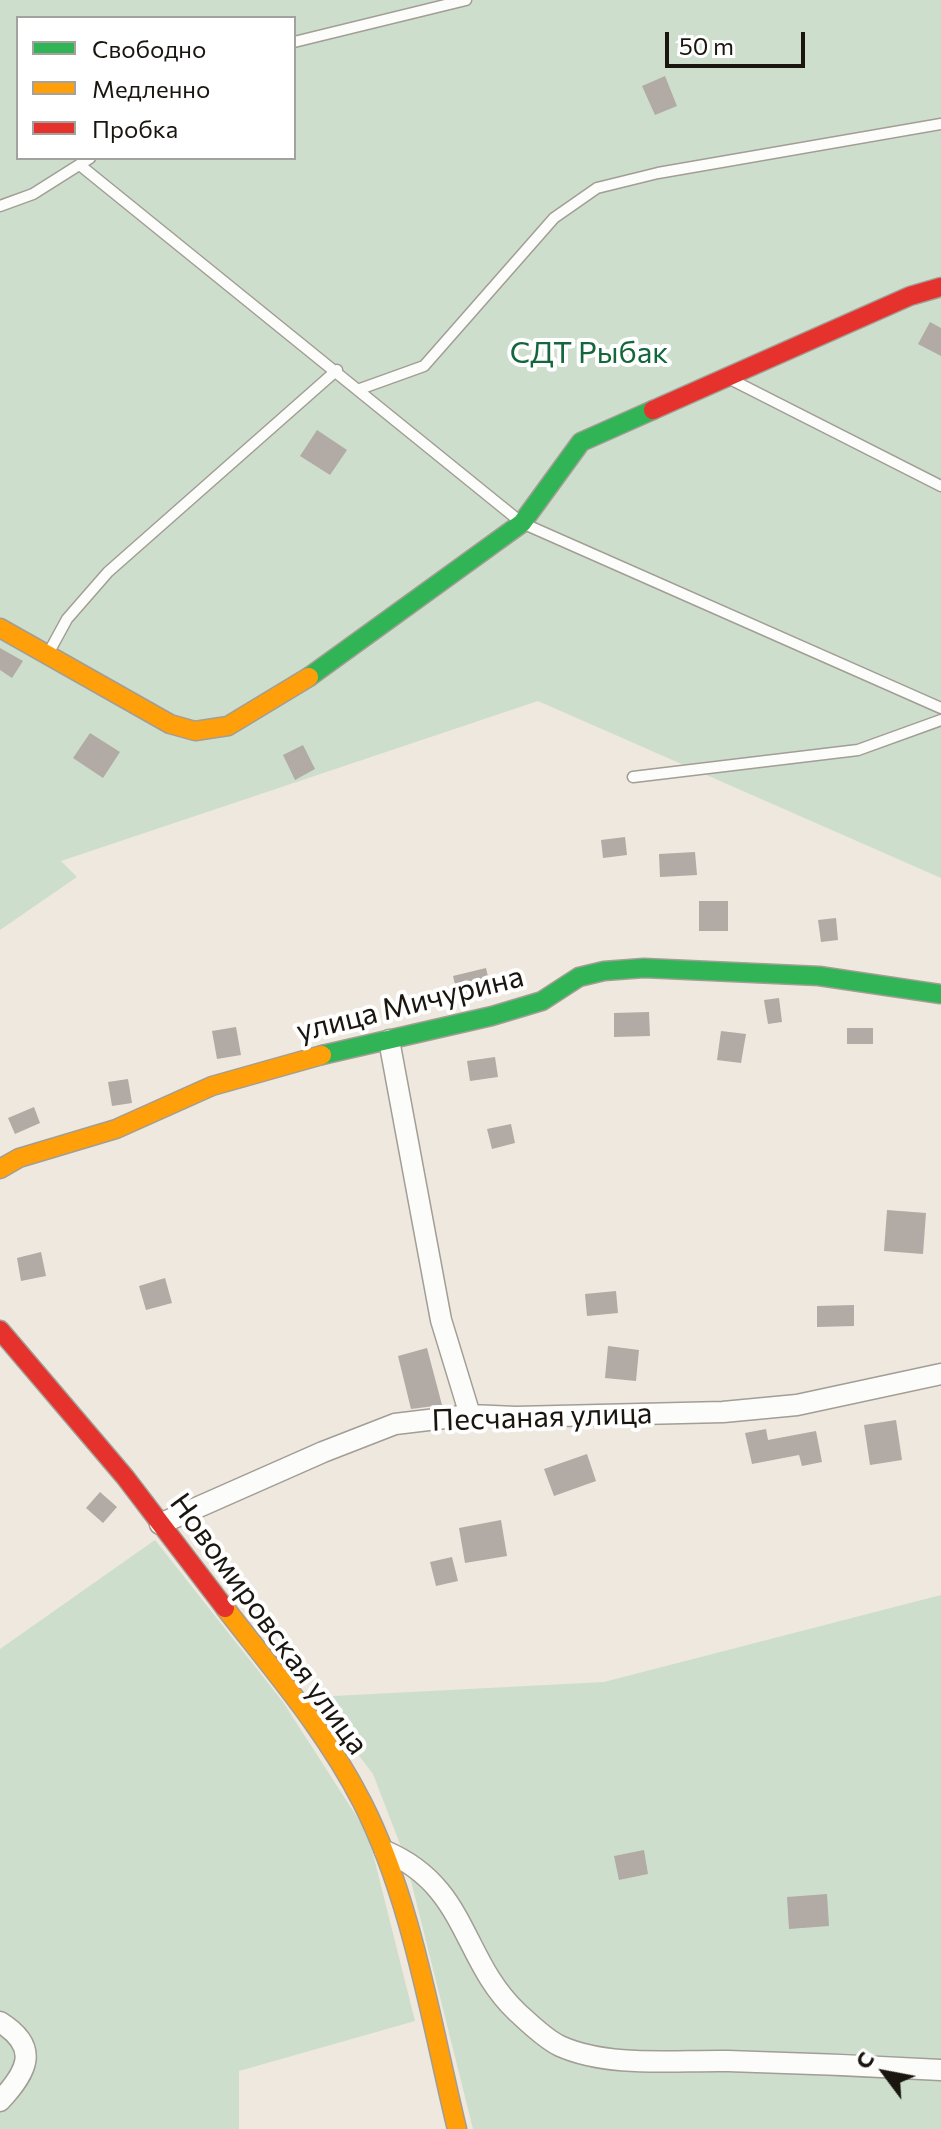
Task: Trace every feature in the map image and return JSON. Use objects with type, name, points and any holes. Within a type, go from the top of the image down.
[{"type":"street","points":[[0,628],[46,657],[170,724],[195,731],[228,726],[288,693],[522,523],[581,442],[910,296],[941,287]]},
{"type":"street","name":"улица Мичурина","points":[[0,1169],[19,1158],[116,1129],[212,1086],[276,1066],[450,1027],[542,1001],[579,977],[644,968],[819,976],[941,994]]},
{"type":"street","points":[[389,1040],[441,1320],[470,1415]]},
{"type":"street","name":"Новомировская улица","points":[[0,1330],[125,1477],[321,1733],[362,1802],[385,1851],[409,1933],[457,2129]]},
{"type":"street","name":"Песчаная улица","points":[[160,1524],[323,1452],[395,1424],[470,1415],[516,1417],[738,1411],[797,1405],[941,1374]]},
{"type":"street","points":[[385,1851],[400,1857],[436,1885],[463,1923],[486,1975],[516,2011],[559,2045],[615,2059],[941,2070]]},
{"type":"street","points":[[0,2022],[16,2032],[26,2047],[26,2066],[0,2101]]},
{"type":"lane","points":[[296,42],[466,0]]},
{"type":"lane","points":[[360,389],[424,366],[554,218],[597,188],[658,173],[941,124]]},
{"type":"lane","points":[[0,206],[33,194],[88,160]]},
{"type":"lane","points":[[81,166],[337,370],[522,523],[941,708]]},
{"type":"lane","points":[[46,657],[67,619],[108,572],[337,370]]},
{"type":"lane","points":[[725,377],[941,486]]},
{"type":"lane","points":[[633,777],[858,750],[941,720]]},
{"type":"green space","name":"СДТ Рыбак","points":[[0,0],[941,0],[941,878],[538,701],[61,861],[77,877],[0,930]]},
{"type":"green space","points":[[155,1540],[283,1702],[368,1834],[415,2021],[239,2071],[239,2129],[0,2129],[0,1649]]},
{"type":"green space","points":[[941,1595],[941,2129],[473,2129],[405,1857],[373,1774],[314,1697],[604,1682]]},
{"type":"building","points":[[665,76],[677,106],[655,115],[642,86]]},
{"type":"building","points":[[930,322],[941,328],[941,356],[918,344]]},
{"type":"building","points":[[317,430],[347,450],[330,475],[300,456]]},
{"type":"building","points":[[0,648],[23,661],[12,678],[0,670]]},
{"type":"building","points":[[90,733],[120,752],[103,778],[73,758]]},
{"type":"building","points":[[303,745],[315,769],[295,780],[283,755]]},
{"type":"building","points":[[625,837],[627,855],[603,858],[601,840]]},
{"type":"building","points":[[695,852],[697,875],[660,877],[659,854]]},
{"type":"building","points":[[699,901],[728,901],[728,931],[699,931]]},
{"type":"building","points":[[836,918],[838,940],[821,942],[818,920]]},
{"type":"building","points":[[486,968],[491,989],[458,997],[453,976]]},
{"type":"building","points":[[779,998],[782,1022],[768,1024],[764,1000]]},
{"type":"building","points":[[649,1012],[650,1036],[614,1037],[614,1013]]},
{"type":"building","points":[[236,1027],[241,1055],[217,1059],[212,1031]]},
{"type":"building","points":[[847,1028],[873,1028],[873,1044],[847,1044]]},
{"type":"building","points":[[721,1031],[746,1034],[741,1063],[717,1060]]},
{"type":"building","points":[[495,1057],[498,1077],[470,1081],[467,1061]]},
{"type":"building","points":[[128,1079],[132,1103],[112,1106],[108,1082]]},
{"type":"building","points":[[34,1107],[40,1123],[15,1134],[8,1118]]},
{"type":"building","points":[[511,1124],[515,1143],[492,1149],[487,1129]]},
{"type":"building","points":[[887,1210],[926,1213],[923,1254],[884,1251]]},
{"type":"building","points":[[41,1252],[46,1276],[21,1281],[17,1258]]},
{"type":"building","points":[[165,1278],[172,1303],[146,1310],[139,1286]]},
{"type":"building","points":[[616,1291],[618,1313],[587,1316],[585,1294]]},
{"type":"building","points":[[854,1305],[854,1326],[817,1327],[817,1306]]},
{"type":"building","points":[[608,1346],[639,1350],[636,1381],[605,1378]]},
{"type":"building","points":[[427,1348],[442,1405],[411,1409],[398,1356]]},
{"type":"building","points":[[896,1420],[902,1460],[870,1465],[864,1425]]},
{"type":"building","points":[[766,1429],[768,1440],[816,1431],[822,1462],[802,1466],[799,1455],[752,1464],[745,1433]]},
{"type":"building","points":[[587,1454],[596,1481],[554,1496],[544,1469]]},
{"type":"building","points":[[100,1492],[117,1507],[103,1523],[86,1508]]},
{"type":"building","points":[[501,1520],[507,1556],[465,1563],[459,1528]]},
{"type":"building","points":[[452,1557],[458,1581],[436,1586],[430,1562]]},
{"type":"building","points":[[644,1850],[648,1874],[619,1880],[614,1856]]},
{"type":"building","points":[[827,1894],[829,1926],[789,1929],[787,1897]]},
{"type":"traffic: fast","points":[[309,677],[522,523],[581,442],[653,410]]},
{"type":"traffic: fast","points":[[322,1055],[492,1016],[542,1001],[579,977],[604,971],[644,968],[819,976],[941,994]]},
{"type":"traffic: slow","points":[[0,628],[170,724],[195,731],[228,726],[309,677]]},
{"type":"traffic: slow","points":[[0,1169],[19,1158],[116,1129],[212,1086],[322,1055]]},
{"type":"traffic: slow","points":[[225,1608],[332,1750],[362,1802],[379,1840],[407,1920],[457,2129]]},
{"type":"traffic: jam","points":[[653,410],[910,296],[941,287]]},
{"type":"traffic: jam","points":[[0,1330],[125,1477],[225,1608]]}]
